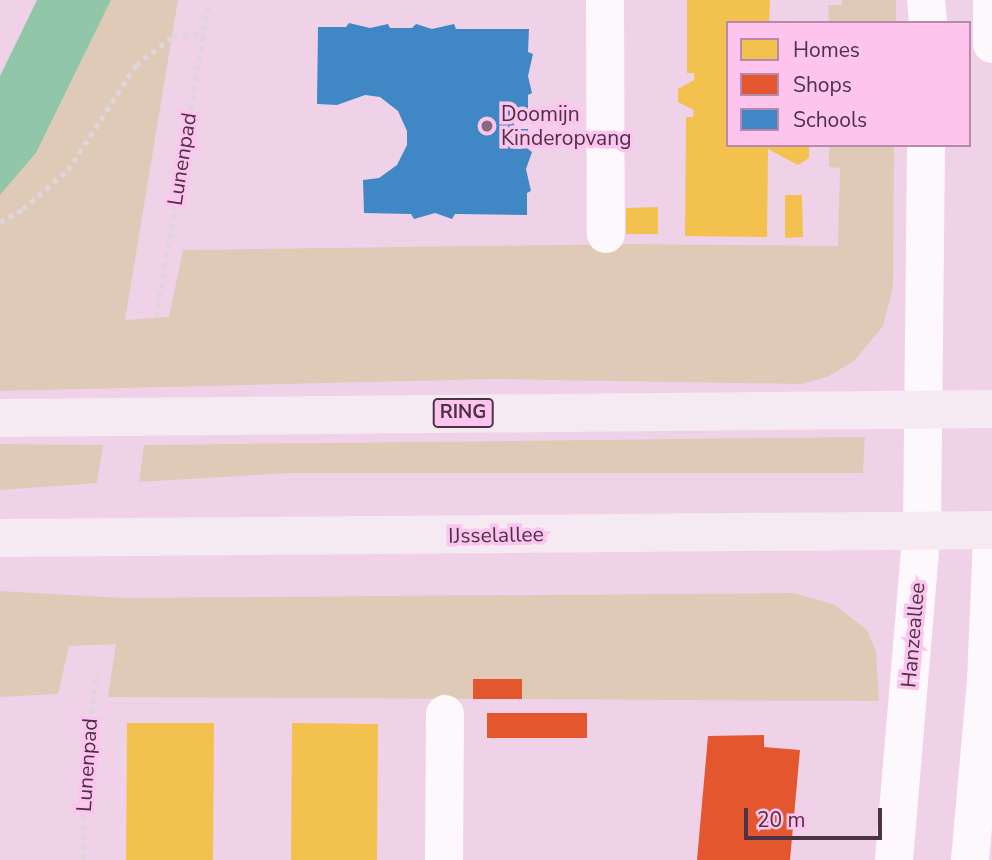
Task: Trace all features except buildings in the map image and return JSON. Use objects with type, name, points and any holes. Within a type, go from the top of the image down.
[{"type":"main road","name":"RING","points":[[0,418],[992,409]]},
{"type":"main road","name":"IJsselallee","points":[[0,538],[922,530],[992,532]]},
{"type":"street","points":[[605,0],[606,234]]},
{"type":"street","points":[[926,0],[928,21]]},
{"type":"street","points":[[992,0],[992,44]]},
{"type":"street","name":"Hanzeallee","points":[[894,860],[922,530],[926,147]]},
{"type":"street","points":[[970,860],[986,681],[992,532]]},
{"type":"street","points":[[444,860],[445,714]]},
{"type":"path","name":"Lunenpad","points":[[156,317],[209,0]]},
{"type":"path","points":[[0,222],[23,209],[68,170],[136,65],[173,36],[203,33]]},
{"type":"path","name":"Lunenpad","points":[[83,860],[83,773],[97,670]]},
{"type":"shaded area","points":[[37,0],[111,0],[36,153],[0,195],[0,76]]},
{"type":"shaded area","points":[[111,0],[178,0],[125,320],[169,317],[183,250],[630,244],[838,246],[840,168],[829,167],[829,147],[894,147],[893,287],[883,326],[854,361],[827,377],[801,384],[495,379],[0,391],[0,195],[36,153]]},
{"type":"shaded area","points":[[842,0],[896,0],[896,21],[829,21],[828,5],[842,5]]},
{"type":"shaded area","points":[[865,437],[863,473],[289,473],[139,482],[144,445]]},
{"type":"shaded area","points":[[0,444],[103,445],[97,483],[0,490]]},
{"type":"shaded area","points":[[0,591],[124,598],[794,593],[835,605],[867,630],[876,651],[879,701],[108,697],[116,644],[69,646],[58,694],[0,697]]},
{"type":"place","name":"Doomijn Kinderopvang","points":[[487,126]]}]
